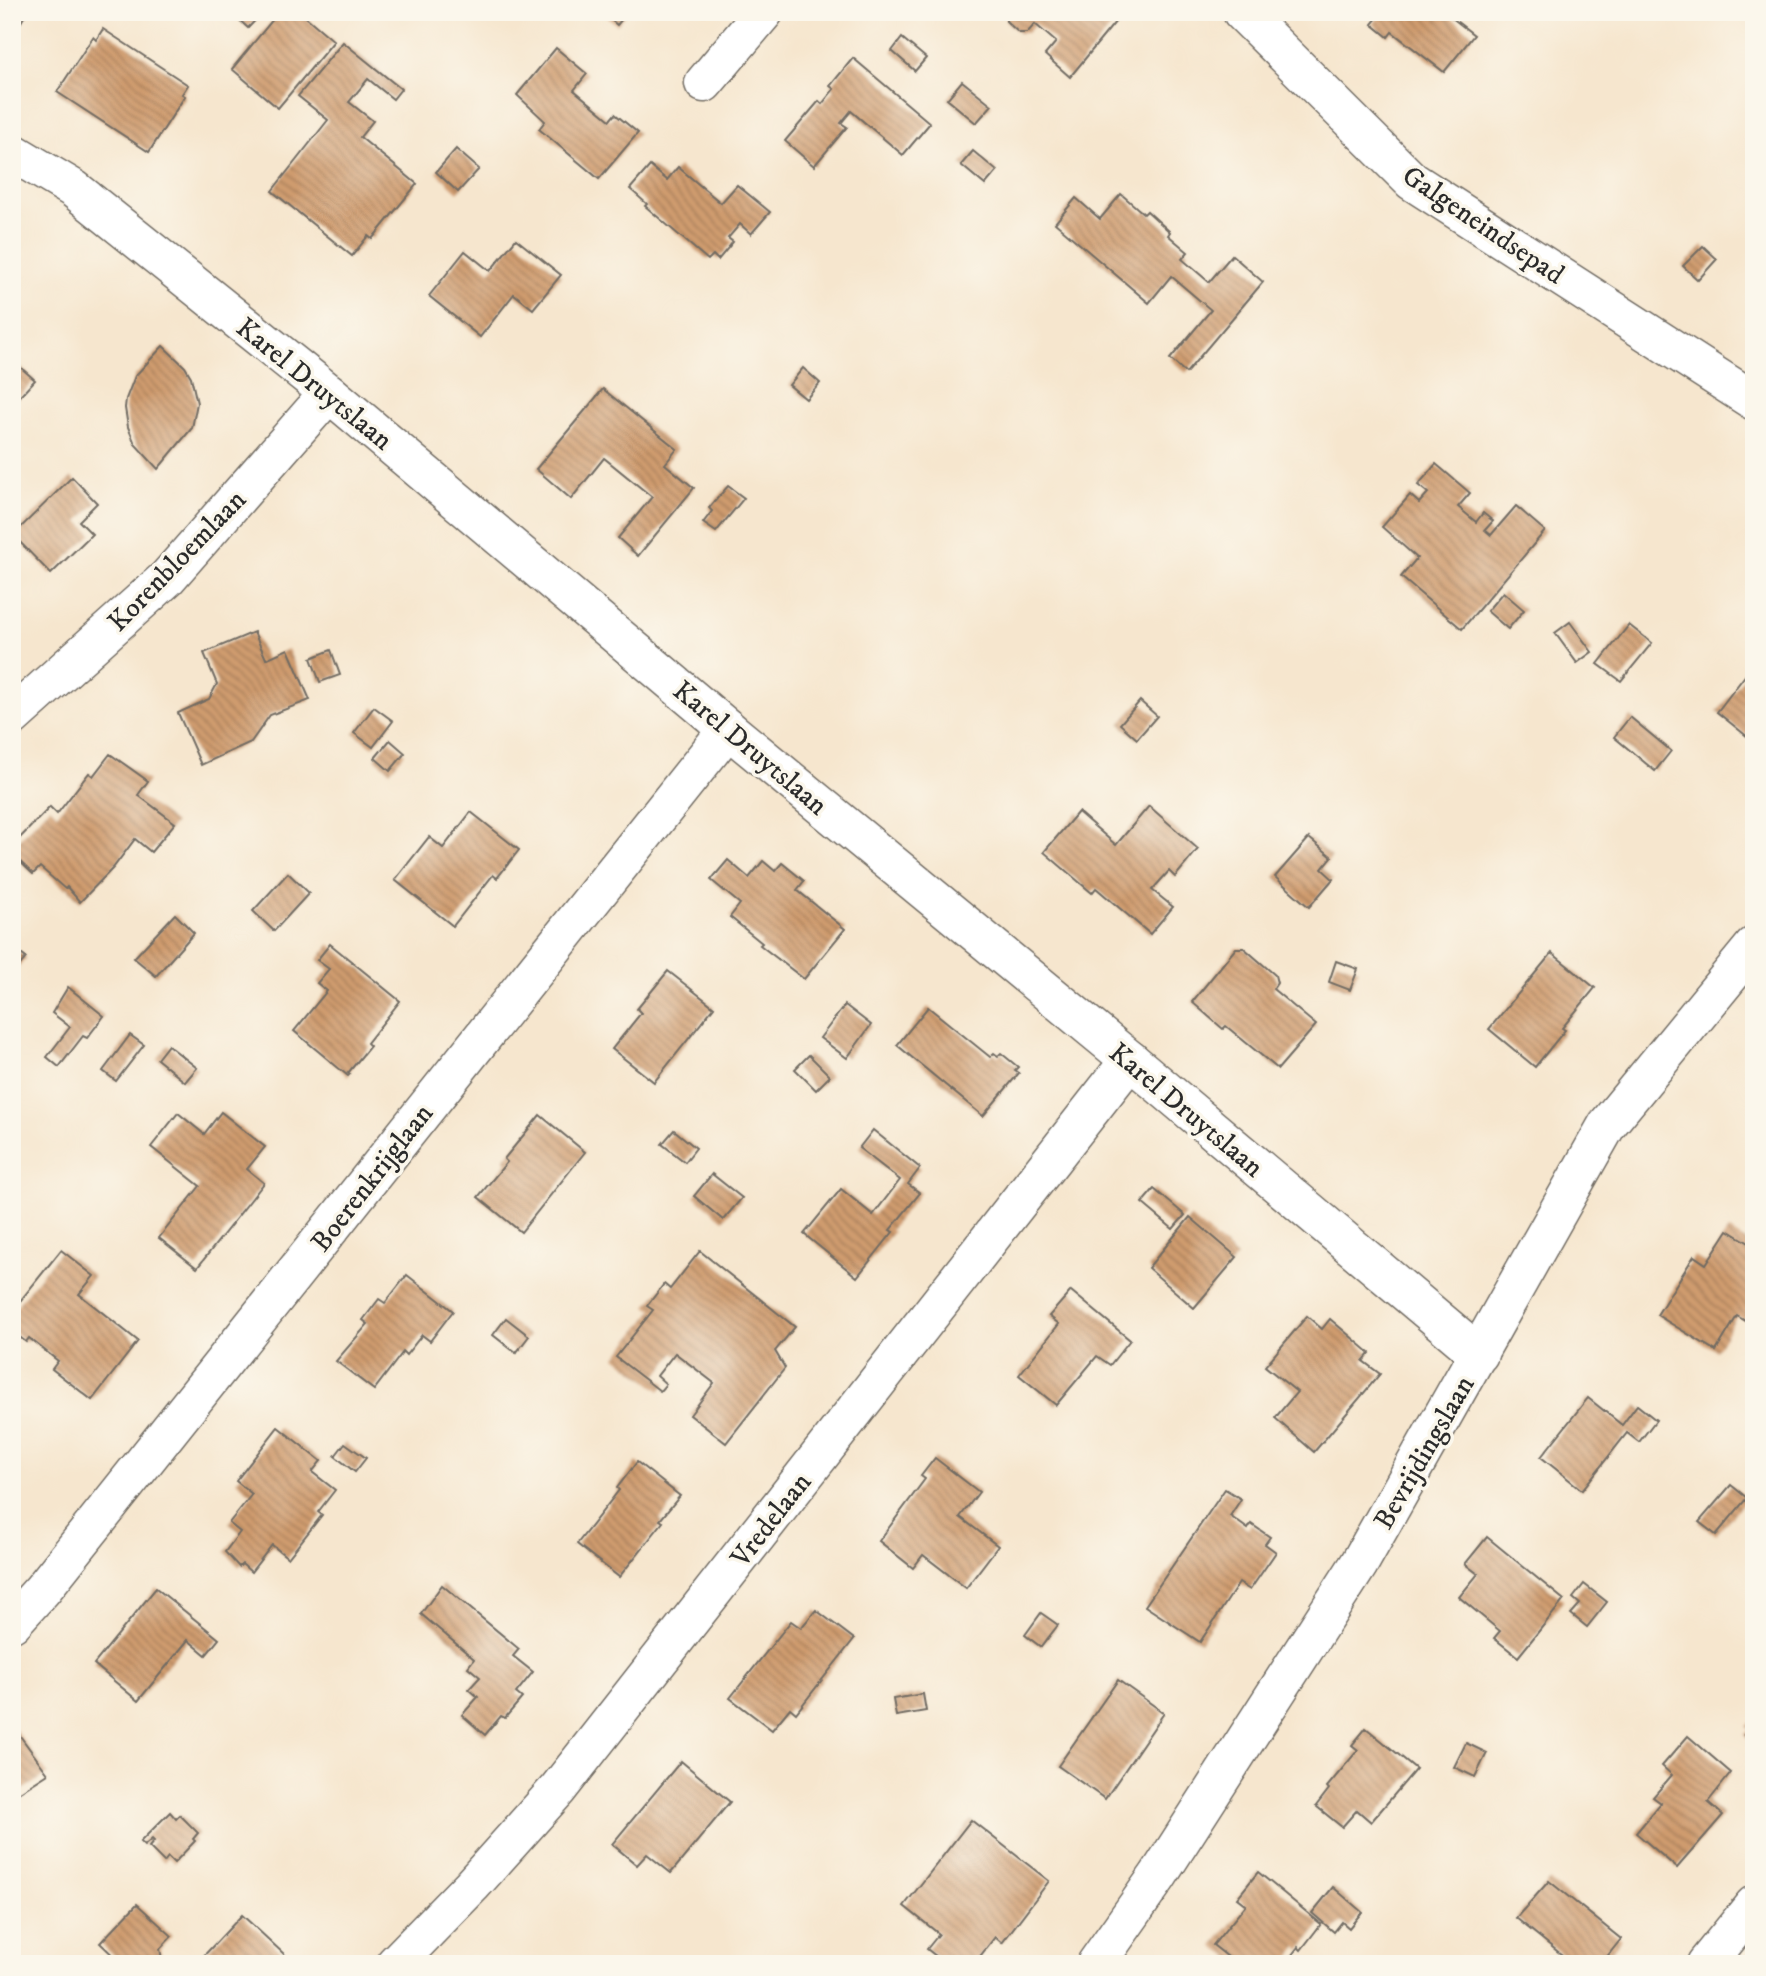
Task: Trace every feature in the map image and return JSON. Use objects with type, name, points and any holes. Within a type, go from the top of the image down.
[{"type":"street","points":[[704,83],[764,12]]},
{"type":"street","name":"Galgeneindsepad","points":[[1242,12],[1412,181],[1754,401]]},
{"type":"street","name":"Karel Druytslaan","points":[[12,152],[74,189],[329,393],[1479,1354]]},
{"type":"street","name":"Korenbloemlaan","points":[[12,717],[167,578],[329,393]]},
{"type":"street","name":"Boerenkrijglaan","points":[[12,1623],[42,1590],[728,729]]},
{"type":"street","name":"Bevrijdingslaan","points":[[1096,1964],[1158,1876],[1359,1564],[1607,1125],[1754,946]]},
{"type":"street","name":"Vredelaan","points":[[395,1964],[472,1885],[558,1788],[1130,1060]]},
{"type":"street","points":[[1706,1964],[1754,1905]]},
{"type":"building","points":[[12,12],[27,12],[12,37]]},
{"type":"building","points":[[231,12],[263,12],[248,28]]},
{"type":"building","points":[[279,12],[300,12],[334,41],[278,108],[232,69]]},
{"type":"building","points":[[602,12],[628,12],[617,25]]},
{"type":"building","points":[[1009,12],[1106,12],[1116,21],[1070,77],[1045,55],[1056,42],[1035,24],[1027,33],[1019,33],[1006,21]]},
{"type":"building","points":[[1382,12],[1449,12],[1447,14],[1474,35],[1444,72],[1392,32],[1388,37],[1372,24]]},
{"type":"building","points":[[103,29],[188,85],[182,94],[185,96],[149,152],[57,92],[93,37],[96,40]]},
{"type":"building","points":[[902,38],[926,58],[915,71],[892,51]]},
{"type":"building","points":[[343,42],[401,89],[393,99],[368,79],[349,102],[373,121],[360,137],[417,184],[372,239],[368,236],[352,256],[272,191],[328,120],[298,96]]},
{"type":"building","points":[[556,48],[587,74],[574,90],[610,120],[615,114],[638,133],[599,179],[539,129],[545,121],[517,95]]},
{"type":"building","points":[[853,58],[930,123],[903,155],[851,111],[841,123],[847,127],[814,166],[785,141],[819,101],[822,104],[834,89],[830,86]]},
{"type":"building","points":[[962,81],[992,105],[976,123],[947,99]]},
{"type":"building","points":[[456,149],[479,169],[458,192],[436,172]]},
{"type":"building","points":[[973,151],[997,171],[985,185],[961,165]]},
{"type":"building","points":[[650,166],[667,180],[678,167],[721,203],[737,185],[770,212],[751,234],[740,224],[728,238],[733,242],[718,260],[713,255],[708,260],[645,206],[647,204],[630,189]]},
{"type":"building","points":[[1121,194],[1144,214],[1147,211],[1170,232],[1168,235],[1188,252],[1182,259],[1209,282],[1232,255],[1263,282],[1186,373],[1170,359],[1211,310],[1171,276],[1149,303],[1055,223],[1076,198],[1100,219]]},
{"type":"building","points":[[516,239],[561,275],[533,309],[514,294],[480,337],[429,296],[465,251],[490,271]]},
{"type":"building","points":[[1703,246],[1717,259],[1698,280],[1683,266]]},
{"type":"building","points":[[163,346],[185,367],[191,377],[197,403],[192,428],[158,469],[135,444],[128,427],[125,408],[135,376]]},
{"type":"building","points":[[12,360],[35,380],[12,405]]},
{"type":"building","points":[[803,368],[820,383],[806,399],[789,385]]},
{"type":"building","points":[[603,389],[677,449],[665,464],[694,488],[638,556],[618,538],[652,497],[604,458],[571,499],[536,469]]},
{"type":"building","points":[[1436,464],[1470,493],[1458,507],[1476,522],[1483,513],[1493,521],[1485,530],[1491,535],[1516,506],[1545,531],[1462,629],[1401,577],[1417,558],[1382,527],[1410,495],[1419,503],[1428,493],[1418,485]]},
{"type":"building","points":[[72,477],[97,503],[79,521],[92,534],[51,574],[13,535]]},
{"type":"building","points":[[728,486],[744,498],[716,532],[703,523],[712,511],[709,508]]},
{"type":"building","points":[[1503,592],[1524,610],[1508,629],[1487,611]]},
{"type":"building","points":[[1570,622],[1592,652],[1577,663],[1555,633]]},
{"type":"building","points":[[1629,625],[1652,643],[1621,681],[1598,664]]},
{"type":"building","points":[[254,632],[266,659],[288,649],[310,700],[270,715],[251,742],[201,765],[178,713],[209,699],[217,684],[204,653]]},
{"type":"building","points":[[331,650],[340,675],[320,682],[311,658]]},
{"type":"building","points":[[1754,664],[1754,742],[1717,712]]},
{"type":"building","points":[[1140,701],[1157,716],[1137,739],[1120,724]]},
{"type":"building","points":[[374,707],[393,721],[373,747],[354,733]]},
{"type":"building","points":[[1630,717],[1671,751],[1655,771],[1614,737]]},
{"type":"building","points":[[390,740],[405,753],[390,771],[375,758]]},
{"type":"building","points":[[110,754],[148,781],[138,795],[175,823],[151,852],[135,839],[113,868],[80,902],[67,887],[65,889],[40,867],[33,874],[12,854],[12,846],[50,807],[57,814],[89,773],[93,776]]},
{"type":"building","points":[[1149,806],[1198,849],[1175,877],[1169,871],[1152,890],[1173,907],[1150,934],[1096,888],[1092,893],[1044,852],[1078,812],[1116,845]]},
{"type":"building","points":[[471,812],[519,850],[497,878],[493,875],[453,926],[395,880],[429,837],[443,848]]},
{"type":"building","points":[[1309,838],[1332,857],[1322,869],[1333,879],[1309,907],[1275,877]]},
{"type":"building","points":[[728,860],[749,878],[763,861],[775,871],[782,863],[804,881],[797,890],[845,929],[804,979],[760,945],[762,943],[730,917],[740,904],[711,880]]},
{"type":"building","points":[[288,873],[309,893],[274,931],[253,911]]},
{"type":"building","points":[[175,914],[194,933],[156,976],[134,958]]},
{"type":"building","points":[[330,944],[400,1001],[367,1043],[370,1046],[348,1076],[294,1031],[327,991],[317,983],[329,969],[317,960]]},
{"type":"building","points":[[12,947],[26,958],[14,972],[12,972]]},
{"type":"building","points":[[1236,948],[1244,948],[1275,975],[1277,983],[1273,989],[1316,1025],[1278,1069],[1226,1026],[1223,1029],[1192,1002]]},
{"type":"building","points":[[1552,953],[1595,988],[1535,1067],[1489,1029]]},
{"type":"building","points":[[1336,961],[1358,969],[1350,990],[1329,982]]},
{"type":"building","points":[[668,971],[714,1007],[654,1082],[612,1049],[641,1013],[637,1009]]},
{"type":"building","points":[[68,987],[104,1016],[87,1038],[83,1036],[59,1067],[47,1057],[70,1027],[52,1013]]},
{"type":"building","points":[[845,1005],[871,1025],[847,1058],[820,1038]]},
{"type":"building","points":[[928,1007],[990,1057],[994,1053],[998,1056],[1001,1053],[1018,1067],[1015,1070],[1019,1073],[983,1116],[897,1045]]},
{"type":"building","points":[[130,1035],[144,1045],[116,1081],[103,1071]]},
{"type":"building","points":[[168,1045],[197,1068],[185,1082],[157,1059]]},
{"type":"building","points":[[809,1055],[830,1076],[816,1090],[795,1069]]},
{"type":"building","points":[[221,1112],[265,1147],[247,1169],[264,1183],[197,1268],[159,1238],[200,1186],[151,1147],[178,1113],[204,1134]]},
{"type":"building","points":[[540,1115],[585,1152],[521,1232],[478,1197],[507,1162],[504,1159]]},
{"type":"building","points":[[674,1130],[696,1148],[685,1162],[662,1144]]},
{"type":"building","points":[[873,1130],[920,1168],[908,1184],[920,1193],[857,1277],[804,1234],[841,1189],[873,1215],[900,1180],[859,1148]]},
{"type":"building","points":[[712,1174],[742,1198],[723,1220],[694,1196]]},
{"type":"building","points":[[1154,1189],[1185,1215],[1173,1229],[1142,1203]]},
{"type":"building","points":[[1190,1217],[1237,1257],[1194,1308],[1148,1268]]},
{"type":"building","points":[[1728,1230],[1754,1246],[1754,1326],[1737,1316],[1716,1351],[1657,1315],[1694,1256],[1706,1264]]},
{"type":"building","points":[[61,1250],[94,1276],[79,1294],[138,1341],[92,1400],[52,1369],[58,1361],[29,1338],[26,1342],[12,1331],[12,1311]]},
{"type":"building","points":[[700,1251],[795,1327],[775,1351],[785,1368],[726,1443],[690,1415],[714,1383],[675,1353],[657,1376],[666,1384],[660,1391],[616,1357],[653,1310],[647,1306],[664,1284],[670,1289]]},
{"type":"building","points":[[407,1275],[453,1311],[430,1341],[422,1335],[406,1355],[403,1352],[374,1390],[336,1361],[368,1324],[363,1320],[379,1299],[385,1303]]},
{"type":"building","points":[[1071,1291],[1130,1340],[1110,1365],[1097,1356],[1056,1405],[1019,1375],[1059,1324],[1049,1316]]},
{"type":"building","points":[[1307,1316],[1322,1329],[1330,1319],[1370,1353],[1363,1361],[1380,1374],[1314,1452],[1275,1418],[1297,1392],[1265,1366]]},
{"type":"building","points":[[506,1318],[529,1336],[516,1353],[493,1335]]},
{"type":"building","points":[[1588,1398],[1622,1425],[1637,1405],[1656,1420],[1639,1442],[1627,1433],[1582,1490],[1541,1457]]},
{"type":"building","points":[[278,1427],[321,1461],[312,1472],[335,1490],[318,1512],[322,1515],[288,1558],[272,1545],[251,1572],[242,1564],[239,1567],[225,1552],[240,1532],[229,1523],[252,1494],[236,1481]]},
{"type":"building","points":[[345,1443],[366,1458],[355,1472],[335,1456]]},
{"type":"building","points":[[935,1458],[979,1492],[960,1517],[998,1546],[966,1588],[923,1555],[913,1568],[879,1541],[925,1479],[921,1476]]},
{"type":"building","points":[[637,1462],[680,1496],[619,1577],[577,1544]]},
{"type":"building","points":[[1731,1485],[1747,1498],[1716,1535],[1699,1522]]},
{"type":"building","points":[[1225,1489],[1241,1499],[1230,1516],[1248,1529],[1251,1524],[1270,1537],[1265,1544],[1276,1552],[1250,1590],[1239,1583],[1200,1642],[1145,1606]]},
{"type":"building","points":[[1487,1537],[1564,1600],[1518,1657],[1494,1638],[1500,1631],[1459,1597],[1478,1574],[1465,1564]]},
{"type":"building","points":[[1584,1584],[1607,1602],[1587,1627],[1571,1614],[1580,1604],[1573,1598]]},
{"type":"building","points":[[442,1585],[519,1649],[513,1656],[533,1672],[516,1693],[522,1698],[505,1718],[501,1716],[485,1735],[462,1715],[478,1697],[469,1689],[480,1677],[468,1667],[474,1659],[421,1614]]},
{"type":"building","points":[[156,1588],[219,1639],[206,1655],[188,1640],[138,1701],[94,1664]]},
{"type":"building","points":[[816,1610],[854,1639],[796,1713],[790,1708],[772,1730],[730,1698],[791,1621],[801,1628]]},
{"type":"building","points":[[1041,1613],[1058,1625],[1041,1647],[1025,1635]]},
{"type":"building","points":[[1118,1680],[1164,1713],[1105,1799],[1058,1766]]},
{"type":"building","points":[[923,1694],[926,1711],[896,1716],[893,1699]]},
{"type":"building","points":[[1754,1718],[1754,1743],[1744,1735],[1750,1729],[1746,1727]]},
{"type":"building","points":[[1366,1728],[1416,1769],[1371,1822],[1357,1810],[1342,1827],[1316,1806],[1329,1789],[1327,1787],[1358,1750],[1352,1745]]},
{"type":"building","points":[[15,1729],[48,1774],[12,1797],[12,1731]]},
{"type":"building","points":[[1688,1736],[1731,1773],[1708,1802],[1723,1815],[1677,1868],[1636,1833],[1661,1803],[1653,1797],[1672,1775],[1662,1766]]},
{"type":"building","points":[[1466,1743],[1487,1753],[1475,1777],[1454,1767]]},
{"type":"building","points":[[681,1761],[730,1802],[671,1873],[647,1854],[637,1865],[612,1844]]},
{"type":"building","points":[[170,1812],[176,1819],[180,1815],[198,1833],[193,1839],[195,1841],[174,1863],[168,1857],[164,1862],[149,1847],[154,1841],[152,1839],[144,1846],[140,1842]]},
{"type":"building","points":[[971,1820],[1049,1881],[1002,1943],[995,1937],[974,1964],[946,1964],[927,1949],[939,1934],[904,1906]]},
{"type":"building","points":[[1258,1872],[1321,1924],[1301,1950],[1298,1947],[1285,1964],[1237,1964],[1213,1945],[1246,1905],[1237,1898]]},
{"type":"building","points":[[1549,1881],[1621,1939],[1601,1964],[1555,1964],[1562,1955],[1516,1918]]},
{"type":"building","points":[[1333,1887],[1362,1912],[1349,1928],[1342,1922],[1334,1932],[1312,1913]]},
{"type":"building","points":[[137,1904],[172,1936],[160,1949],[162,1959],[158,1964],[122,1964],[100,1943]]},
{"type":"building","points":[[242,1915],[285,1955],[276,1964],[196,1964]]}]
